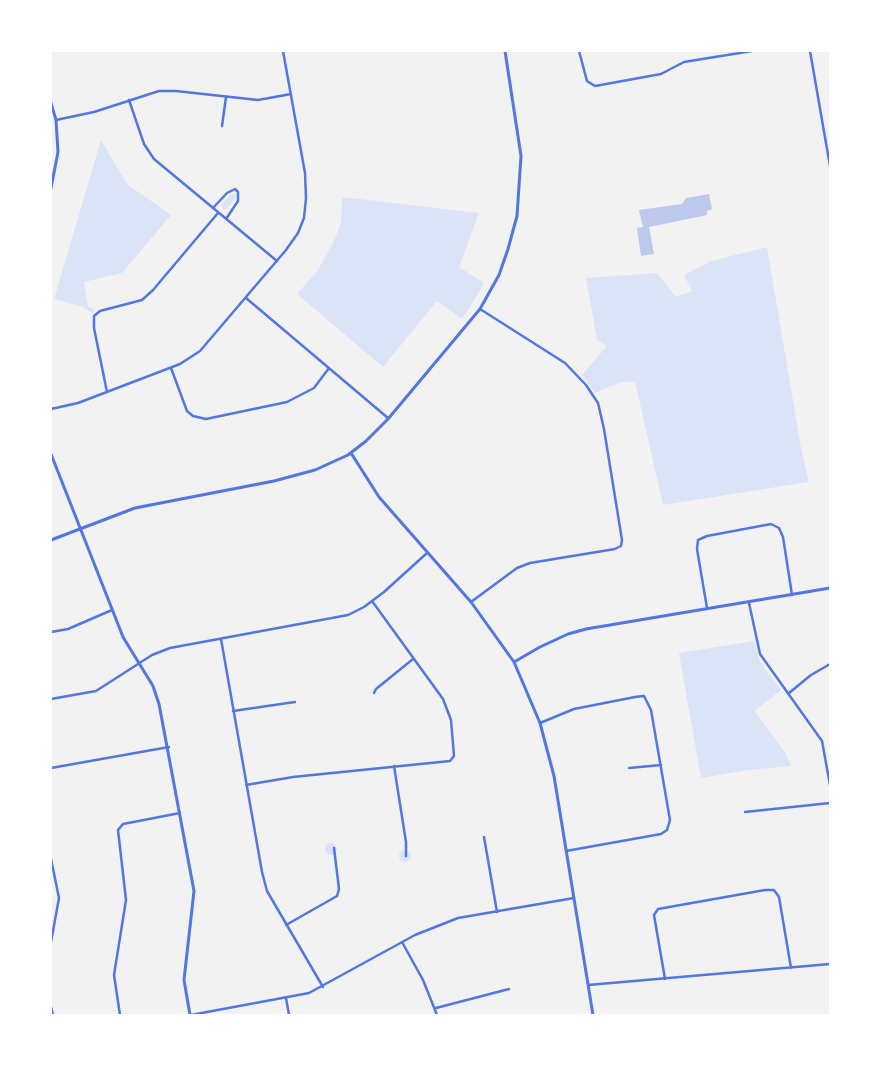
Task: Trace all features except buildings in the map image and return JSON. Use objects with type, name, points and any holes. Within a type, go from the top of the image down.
[{"type":"street","points":[[51,409],[78,402],[171,368],[200,351],[277,262],[298,233],[304,218],[306,198],[305,174],[283,51]]},
{"type":"street","points":[[51,540],[135,508],[274,481],[315,470],[351,453],[366,441],[388,418],[480,309],[499,275],[517,216],[521,156],[505,51]]},
{"type":"street","points":[[580,51],[586,81],[595,86],[661,74],[684,62],[752,51]]},
{"type":"street","points":[[810,51],[830,166]]},
{"type":"street","points":[[56,120],[94,112],[160,91],[258,100],[291,94]]},
{"type":"street","points":[[222,126],[226,97]]},
{"type":"street","points":[[129,100],[144,144],[154,159],[277,262]]},
{"type":"street","points":[[51,103],[56,120],[58,152],[51,188]]},
{"type":"street","points":[[213,208],[231,190],[238,192],[238,201],[226,219]]},
{"type":"street","points":[[107,392],[94,328],[94,316],[100,311],[142,300],[153,290],[218,212]]},
{"type":"street","points":[[246,298],[388,418]]},
{"type":"street","points":[[471,602],[517,568],[530,563],[615,549],[621,546],[622,540],[604,429],[598,404],[586,385],[565,363],[480,309]]},
{"type":"street","points":[[171,368],[187,412],[193,416],[206,419],[287,402],[314,388],[329,368]]},
{"type":"street","points":[[351,453],[379,497],[471,602],[514,662],[540,723],[554,776],[594,1015]]},
{"type":"street","points":[[51,454],[52,461],[82,529],[112,610],[124,637],[153,686],[169,747],[194,891],[184,980],[190,1015],[286,998],[323,987],[402,942],[436,925],[458,918],[574,898]]},
{"type":"street","points":[[708,609],[697,549],[698,540],[707,536],[771,524],[778,528],[783,537],[792,595]]},
{"type":"street","points":[[51,699],[96,691],[152,655],[170,648],[348,615],[372,601],[427,553]]},
{"type":"street","points":[[514,662],[568,634],[830,588]]},
{"type":"street","points":[[246,785],[293,777],[450,761],[454,756],[451,720],[442,699],[372,601]]},
{"type":"street","points":[[749,603],[760,654],[822,741],[830,786]]},
{"type":"street","points":[[51,632],[68,629],[112,610]]},
{"type":"street","points":[[221,639],[263,878],[267,891],[323,987]]},
{"type":"street","points":[[374,693],[376,689],[413,659]]},
{"type":"street","points":[[789,694],[811,675],[830,664]]},
{"type":"street","points":[[540,723],[591,705],[644,696],[652,710],[670,820],[667,830],[661,834],[566,850]]},
{"type":"street","points":[[233,711],[295,702]]},
{"type":"street","points":[[51,768],[169,747]]},
{"type":"street","points":[[629,768],[661,765]]},
{"type":"street","points":[[394,766],[406,842],[406,856]]},
{"type":"street","points":[[745,812],[830,803]]},
{"type":"street","points":[[120,1015],[114,975],[126,900],[117,836],[118,830],[123,824],[180,813]]},
{"type":"street","points":[[484,837],[497,912]]},
{"type":"street","points":[[286,925],[337,896],[339,889],[334,848]]},
{"type":"street","points":[[51,859],[59,898],[51,942]]},
{"type":"street","points":[[665,979],[654,915],[658,909],[765,890],[774,890],[779,897],[792,968]]},
{"type":"street","points":[[402,942],[436,1008],[437,1015]]},
{"type":"street","points":[[588,985],[830,964]]},
{"type":"street","points":[[436,1008],[509,989]]},
{"type":"street","points":[[286,998],[289,1015]]},
{"type":"street","points":[[51,1007],[53,1015]]},
{"type":"shaded area","points":[[101,140],[127,184],[171,215],[122,273],[84,282],[88,307],[94,309],[93,313],[83,307],[54,299]]},
{"type":"shaded area","points":[[231,194],[236,194],[235,199],[227,209],[222,209],[221,205]]},
{"type":"shaded area","points":[[342,197],[479,213],[459,267],[484,283],[470,307],[462,319],[437,301],[383,367],[297,294],[318,270],[334,241],[341,222]]},
{"type":"shaded area","points":[[767,247],[801,448],[809,482],[663,505],[635,382],[621,382],[595,393],[582,375],[607,346],[597,340],[586,278],[657,273],[676,297],[692,291],[684,275],[711,261]]},
{"type":"shaded area","points":[[754,641],[760,662],[781,690],[755,711],[786,754],[791,766],[749,770],[701,778],[679,653]]},
{"type":"shaded area","points":[[329,843],[333,843],[337,849],[333,855],[329,855],[325,851],[325,847]]},
{"type":"shaded area","points":[[403,850],[407,850],[411,856],[407,862],[403,862],[399,858],[399,854]]}]
